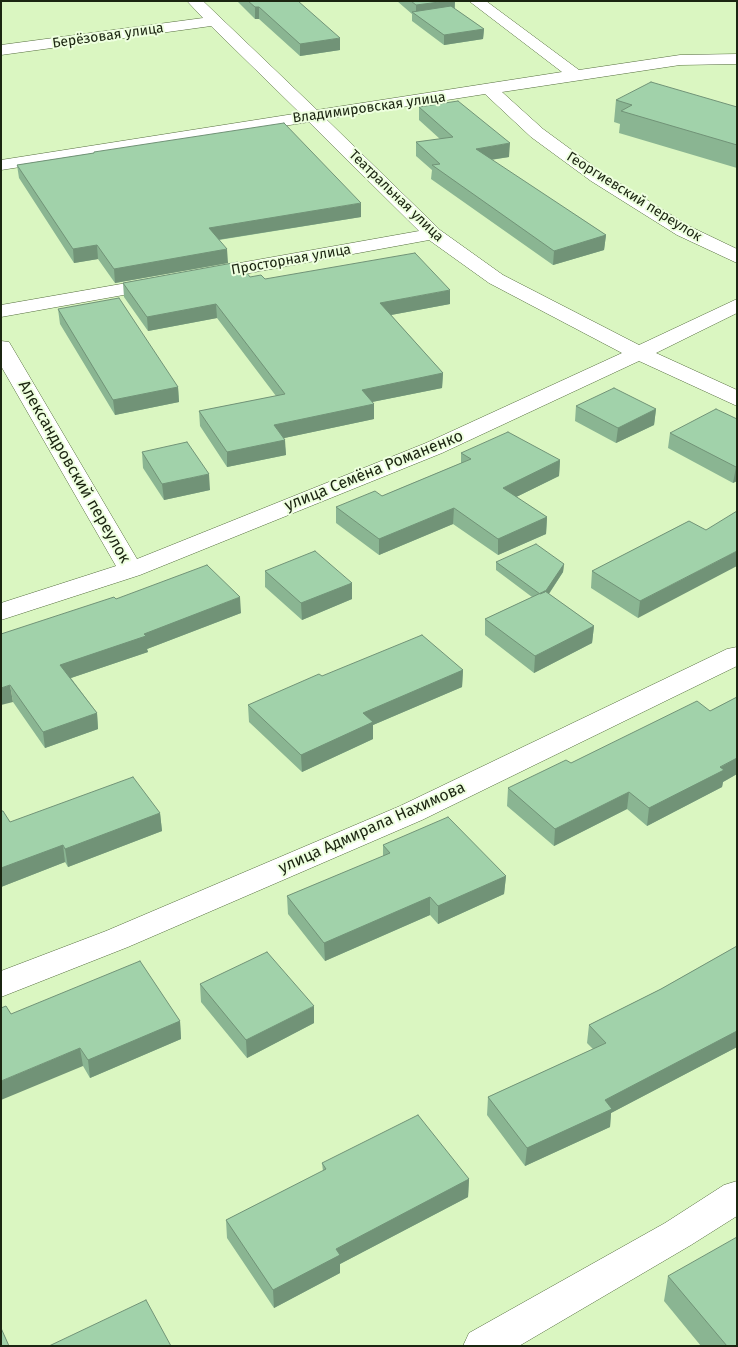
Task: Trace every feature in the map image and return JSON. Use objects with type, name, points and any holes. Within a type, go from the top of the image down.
[{"type":"street","name":"Театральная улица","points":[[194,1],[433,234],[496,280],[639,353],[737,399]]},
{"type":"street","points":[[479,3],[505,2]]},
{"type":"street","points":[[479,3],[576,75]]},
{"type":"street","name":"Берёзовая улица","points":[[1,50],[214,21]]},
{"type":"street","name":"Владимировская улица","points":[[1,165],[490,90],[576,75],[680,60],[737,58]]},
{"type":"street","name":"Георгиевский переулок","points":[[490,90],[537,133],[597,177],[684,231],[737,257]]},
{"type":"street","name":"Просторная улица","points":[[1,312],[433,234]]},
{"type":"street","name":"улица Семёна Романенко","points":[[1,612],[131,570],[434,448],[639,353],[737,305]]},
{"type":"street","name":"Александровский переулок","points":[[1,347],[131,570]]},
{"type":"street","name":"улица Адмирала Нахимова","points":[[1,985],[117,939],[411,813],[737,655]]},
{"type":"street","points":[[483,1346],[678,1234],[737,1196]]},
{"type":"building","points":[[248,1],[298,1],[340,38],[300,44],[259,7],[255,7]]},
{"type":"building","points":[[411,1],[447,1],[416,5]]},
{"type":"building","points":[[451,6],[484,29],[444,35],[412,12]]},
{"type":"building","points":[[651,82],[737,107],[737,145],[621,111],[632,105],[616,100]]},
{"type":"building","points":[[458,101],[510,143],[476,149],[606,235],[554,251],[432,165],[440,164],[416,142],[453,137],[419,107]]},
{"type":"building","points":[[284,123],[361,203],[209,228],[227,249],[114,269],[97,245],[73,249],[17,165],[94,152]]},
{"type":"building","points":[[415,253],[450,290],[380,303],[443,373],[362,390],[374,404],[274,425],[285,440],[227,452],[199,411],[285,394],[216,304],[147,317],[123,283],[238,262],[250,277],[261,275],[265,279]]},
{"type":"building","points":[[119,298],[178,387],[113,400],[58,309]]},
{"type":"building","points":[[614,388],[656,409],[618,428],[576,406]]},
{"type":"building","points":[[716,409],[737,419],[736,467],[670,433]]},
{"type":"building","points":[[508,432],[560,460],[503,488],[547,517],[498,539],[454,508],[379,539],[336,507],[375,491],[382,496],[471,459],[461,453]]},
{"type":"building","points":[[187,442],[209,474],[162,484],[142,452]]},
{"type":"building","points":[[737,511],[737,551],[640,601],[592,571],[689,521],[706,530]]},
{"type":"building","points":[[536,544],[564,564],[545,592],[540,594],[496,562]]},
{"type":"building","points":[[315,551],[352,583],[301,603],[265,571]]},
{"type":"building","points":[[207,565],[240,597],[144,634],[146,636],[60,665],[97,713],[43,732],[10,685],[1,688],[1,634],[114,597],[116,599]]},
{"type":"building","points":[[545,591],[594,626],[535,656],[485,619]]},
{"type":"building","points":[[422,635],[463,670],[363,713],[373,722],[301,755],[248,705],[319,674],[322,676]]},
{"type":"building","points":[[737,697],[737,758],[720,767],[724,770],[649,808],[629,792],[555,829],[508,788],[566,760],[571,763],[697,701],[710,711]]},
{"type":"building","points":[[133,777],[160,813],[65,849],[63,845],[1,868],[1,811],[3,811],[10,822]]},
{"type":"building","points":[[448,817],[506,876],[438,906],[430,897],[324,943],[287,896],[390,853],[383,845]]},
{"type":"building","points":[[737,946],[737,1031],[605,1100],[612,1109],[527,1148],[488,1097],[606,1043],[589,1025],[661,989]]},
{"type":"building","points":[[267,952],[314,1006],[246,1040],[200,984]]},
{"type":"building","points":[[140,961],[180,1021],[88,1060],[80,1048],[1,1081],[1,1008],[6,1006],[11,1014]]},
{"type":"building","points":[[418,1115],[469,1179],[336,1249],[340,1255],[273,1290],[226,1220],[326,1169],[322,1163]]},
{"type":"building","points":[[737,1237],[737,1346],[727,1346],[668,1276]]},
{"type":"building","points":[[146,1300],[171,1346],[49,1346]]},
{"type":"building","points":[[1,1328],[9,1346],[1,1346]]}]
